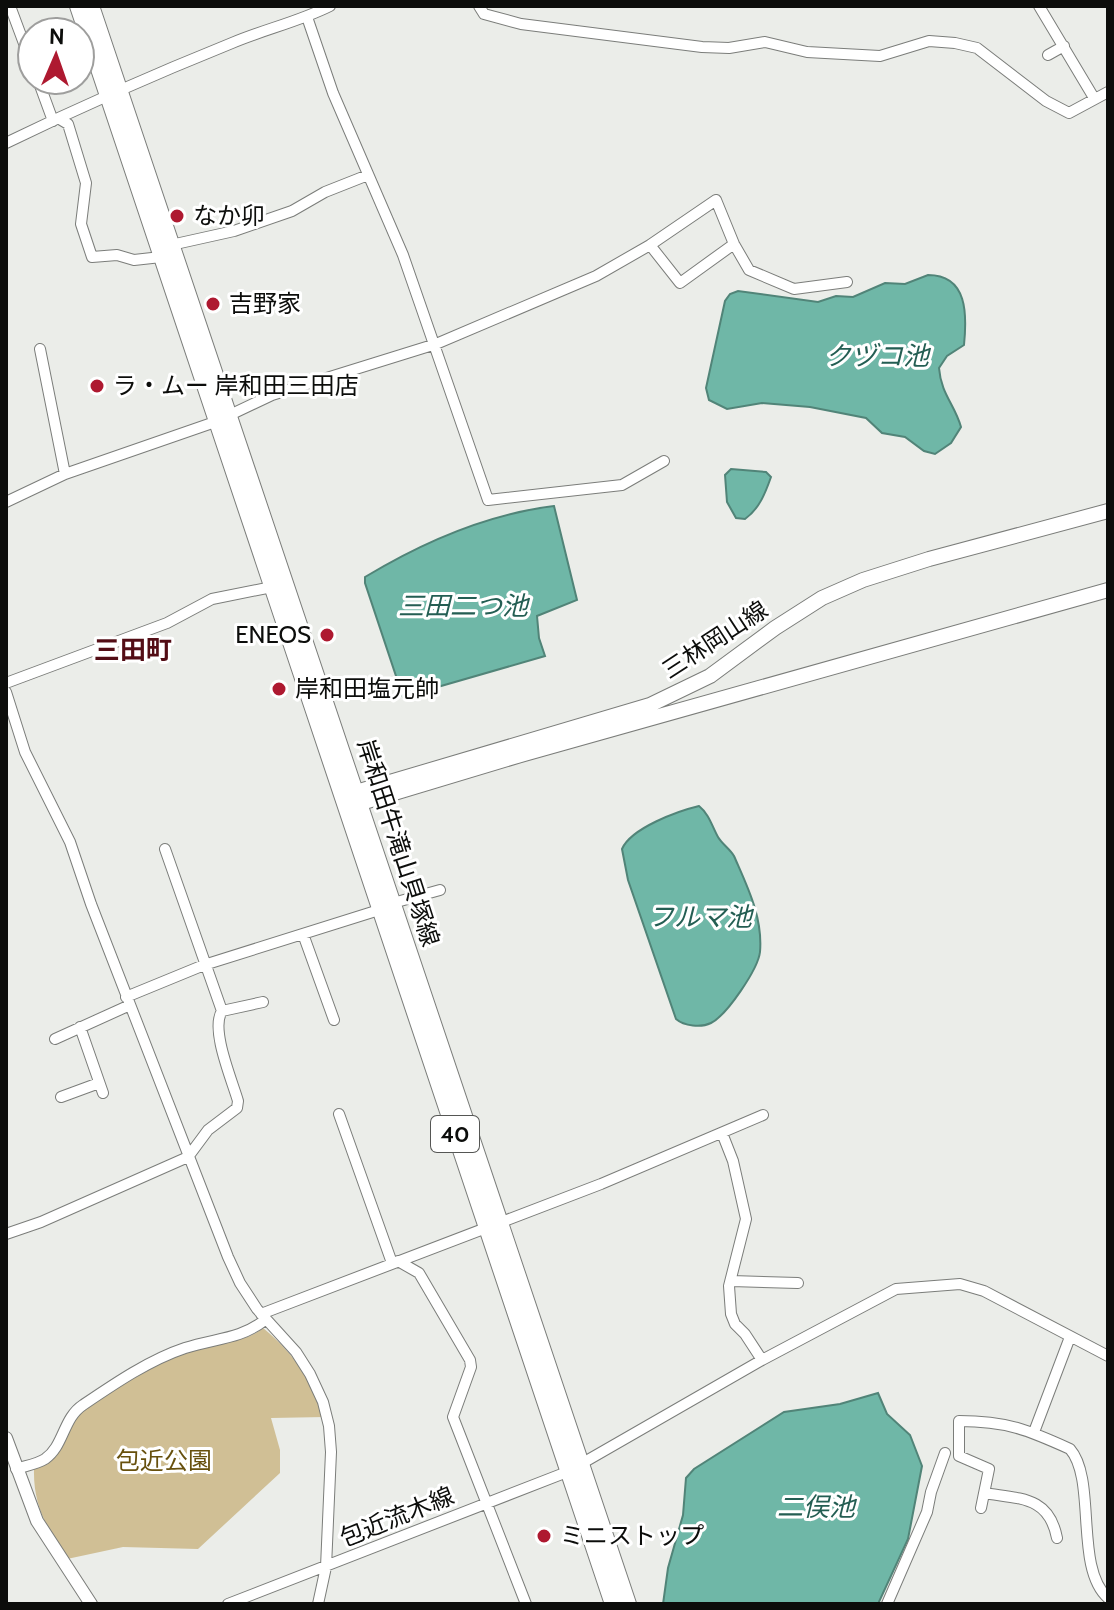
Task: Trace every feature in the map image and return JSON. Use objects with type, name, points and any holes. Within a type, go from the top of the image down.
[{"type":"main road","name":"岸和田牛滝山貝塚線","points":[[78,6],[113,93],[223,418],[289,600],[386,907],[573,1468],[613,1604]]},
{"type":"main road","name":"岸和田牛滝山貝塚線","points":[[91,6],[113,93]]},
{"type":"main road","name":"岸和田牛滝山貝塚線","points":[[223,418],[272,587],[351,800]]},
{"type":"main road","name":"三林岡山線","points":[[351,800],[650,705],[698,683],[822,598],[863,580],[1108,511]]},
{"type":"main road","name":"三林岡山線","points":[[351,800],[1108,590]]},
{"type":"main road","name":"岸和田牛滝山貝塚線","points":[[573,1468],[628,1604]]},
{"type":"street","points":[[6,143],[113,93],[236,41],[330,6]]},
{"type":"street","points":[[479,6],[484,14],[521,24],[702,47],[729,48],[765,42],[807,52],[880,56],[929,41],[955,43],[977,48],[1046,101],[1069,113],[1108,92]]},
{"type":"street","points":[[1039,6],[1094,98]]},
{"type":"street","points":[[307,17],[333,93],[403,255],[488,500],[622,485],[664,461]]},
{"type":"street","points":[[1048,55],[1064,46]]},
{"type":"street","points":[[45,96],[56,119],[68,124],[86,183],[81,224],[92,257],[117,255],[134,260],[234,231],[292,211],[325,192],[368,175]]},
{"type":"street","points":[[6,502],[65,474],[223,418],[272,395],[436,344],[596,276],[650,245],[716,200],[734,244],[749,270],[794,289],[847,282]]},
{"type":"street","points":[[650,245],[680,283],[734,244]]},
{"type":"street","points":[[38,357],[48,416],[65,474]]},
{"type":"street","points":[[6,683],[167,623],[212,599],[272,587]]},
{"type":"street","points":[[6,692],[25,752],[70,842],[128,1001],[234,1270],[263,1317],[296,1352],[323,1402],[331,1452],[326,1567],[318,1604]]},
{"type":"street","points":[[6,1234],[41,1222],[188,1157],[208,1130],[237,1108],[238,1101],[217,1029],[222,1011],[165,849]]},
{"type":"street","points":[[55,1039],[204,965],[440,890]]},
{"type":"street","points":[[303,934],[334,1020]]},
{"type":"street","points":[[222,1011],[263,1002]]},
{"type":"street","points":[[61,1097],[101,1088],[80,1027]]},
{"type":"street","points":[[339,1114],[395,1262],[419,1273],[470,1360],[471,1367],[453,1417],[526,1604]]},
{"type":"street","points":[[16,1469],[44,1460],[54,1451],[66,1423],[79,1407],[148,1365],[183,1349],[249,1333],[263,1317],[763,1115]]},
{"type":"street","points":[[722,1133],[733,1161],[746,1219],[731,1281],[731,1314],[762,1360]]},
{"type":"street","points":[[731,1281],[798,1283]]},
{"type":"street","name":"包近流木線","points":[[228,1604],[573,1468],[762,1360],[896,1289],[960,1284],[984,1291],[1108,1356]]},
{"type":"street","points":[[1034,1432],[1070,1337]]},
{"type":"street","points":[[981,1508],[989,1469],[959,1456],[959,1421],[993,1421],[1034,1432],[1070,1449],[1076,1456],[1096,1582],[1108,1598]]},
{"type":"street","points":[[6,1438],[37,1521],[91,1604]]},
{"type":"street","points":[[887,1604],[927,1512],[945,1453]]},
{"type":"street","points":[[984,1493],[1035,1502],[1051,1517],[1057,1538]]},
{"type":"green space","name":"包近公園","points":[[263,1328],[285,1348],[300,1368],[325,1417],[271,1418],[280,1450],[280,1473],[198,1549],[123,1547],[67,1559],[39,1506],[34,1469],[53,1456],[73,1421],[99,1399],[183,1352],[238,1340]]},
{"type":"water","name":"クヅコ池","points":[[928,275],[941,277],[958,289],[965,321],[964,345],[947,356],[939,368],[942,385],[961,427],[951,443],[935,454],[924,451],[905,437],[882,433],[866,418],[810,407],[762,403],[727,409],[709,400],[706,388],[725,301],[730,294],[738,291],[818,302],[836,296],[853,297],[885,283],[905,284]]},
{"type":"water","points":[[731,469],[766,472],[771,477],[761,501],[745,519],[736,518],[727,502],[725,475]]},
{"type":"water","name":"三田二つ池","points":[[554,506],[577,600],[537,616],[545,656],[403,697],[365,577],[456,531],[505,516]]},
{"type":"water","name":"フルマ池","points":[[699,806],[734,856],[753,902],[759,926],[760,952],[741,991],[725,1011],[711,1023],[698,1026],[676,1019],[628,880],[622,849],[645,827]]},
{"type":"water","name":"二俣池","points":[[878,1393],[887,1414],[910,1435],[922,1466],[908,1539],[878,1604],[663,1604],[668,1568],[683,1515],[686,1478],[694,1469],[784,1412],[840,1404]]},
{"type":"place","name":"なか卯","points":[[177,216]]},
{"type":"place","name":"吉野家","points":[[213,304]]},
{"type":"place","name":"ラ・ムー 岸和田三田店","points":[[97,386]]},
{"type":"place","name":"ENEOS","points":[[327,635]]},
{"type":"place","name":"岸和田塩元帥","points":[[279,689]]},
{"type":"place","name":"ミニストップ","points":[[544,1536]]},
{"type":"district","name":"三田町","points":[[133,650]]}]
